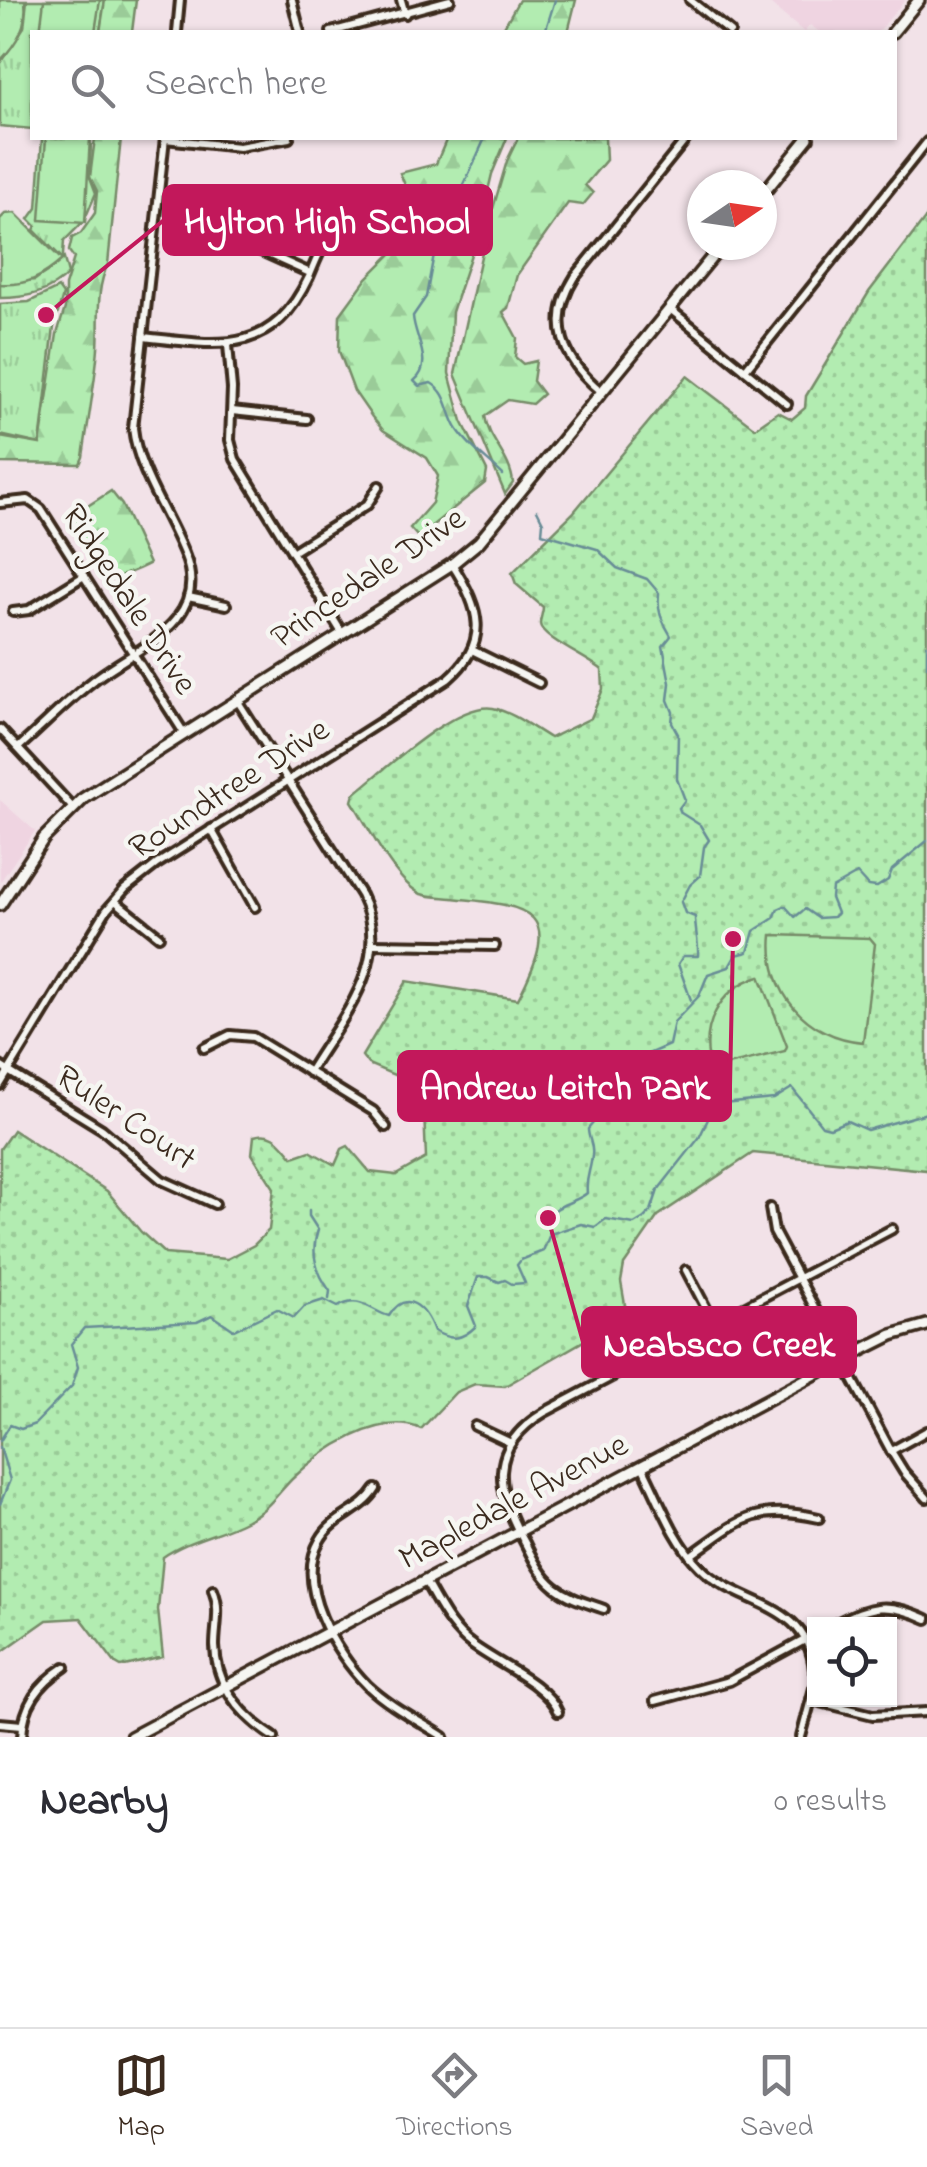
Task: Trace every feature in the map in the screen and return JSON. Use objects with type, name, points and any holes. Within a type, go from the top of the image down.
[{"type":"street","points":[[177,30],[180,0]]},
{"type":"street","points":[[292,0],[300,30]]},
{"type":"street","points":[[401,0],[405,14]]},
{"type":"street","points":[[338,30],[450,0]]},
{"type":"street","points":[[690,0],[728,30]]},
{"type":"street","points":[[895,30],[919,0]]},
{"type":"street","points":[[18,748],[91,682],[172,626],[188,597],[187,560],[134,440],[165,140]]},
{"type":"street","points":[[180,140],[239,148],[279,140]]},
{"type":"street","points":[[602,393],[580,373],[568,355],[560,325],[564,296],[684,140]]},
{"type":"street","points":[[777,176],[806,140]]},
{"type":"street","points":[[745,370],[927,142]]},
{"type":"street","points":[[143,337],[228,345],[256,336],[280,321],[298,298],[328,235],[345,218]]},
{"type":"street","points":[[250,246],[310,274]]},
{"type":"street","name":"Princedale Drive","points":[[0,904],[44,838],[73,808],[452,564],[490,532],[710,260]]},
{"type":"street","points":[[670,309],[787,404]]},
{"type":"street","points":[[228,345],[234,459],[342,633]]},
{"type":"street","points":[[232,411],[307,419]]},
{"type":"street","points":[[292,552],[367,505],[379,486]]},
{"type":"street","name":"Ridgedale Drive","points":[[0,503],[25,500],[42,509],[184,733]]},
{"type":"street","points":[[452,564],[476,611],[472,650],[539,683]]},
{"type":"street","points":[[13,612],[29,610],[84,576]]},
{"type":"street","points":[[188,597],[226,605]]},
{"type":"street","name":"Roundtree Drive","points":[[0,1085],[115,900],[147,871],[448,679],[472,650]]},
{"type":"street","points":[[238,700],[362,895],[371,918],[374,944],[366,979],[309,1072]]},
{"type":"street","points":[[0,729],[73,808]]},
{"type":"street","points":[[211,830],[256,907]]},
{"type":"street","points":[[115,900],[159,936]]},
{"type":"street","points":[[374,944],[495,946]]},
{"type":"street","points":[[204,1048],[226,1036],[248,1035],[373,1111],[386,1126]]},
{"type":"street","name":"Ruler Court","points":[[0,1066],[102,1129],[162,1180],[214,1204]]},
{"type":"street","points":[[770,1208],[774,1232],[891,1451],[927,1498]]},
{"type":"street","points":[[604,1610],[572,1598],[549,1582],[518,1532],[501,1486],[502,1464],[511,1443],[538,1416],[892,1230]]},
{"type":"street","points":[[686,1270],[714,1323]]},
{"type":"street","name":"Mapledale Avenue","points":[[130,1737],[892,1334],[927,1324]]},
{"type":"street","points":[[476,1426],[511,1443]]},
{"type":"street","points":[[891,1451],[927,1431]]},
{"type":"street","points":[[642,1466],[690,1556],[722,1585],[786,1616],[807,1644]]},
{"type":"street","points":[[376,1489],[365,1504],[329,1527],[313,1557],[312,1592],[347,1660],[366,1684],[444,1737]]},
{"type":"street","points":[[690,1556],[740,1521],[756,1515],[786,1512],[819,1518]]},
{"type":"street","points":[[425,1582],[459,1633],[548,1696],[558,1712]]},
{"type":"street","points":[[213,1590],[218,1606],[216,1656],[226,1687],[246,1716],[274,1737]]},
{"type":"street","points":[[849,1617],[884,1606],[901,1608],[927,1619]]},
{"type":"street","points":[[654,1702],[729,1680],[806,1640]]},
{"type":"street","points":[[22,1737],[26,1710],[37,1691],[65,1666]]},
{"type":"street","points":[[801,1737],[810,1707]]},
{"type":"street","points":[[840,1707],[873,1715],[927,1712]]},
{"type":"street","points":[[0,1724],[22,1726]]},
{"type":"shaded area","points":[[765,0],[905,0],[880,30],[817,30],[810,25],[802,30]]},
{"type":"shaded area","points":[[0,800],[35,831],[0,882]]},
{"type":"green space","points":[[0,0],[25,0],[25,18],[12,48],[0,61]]},
{"type":"green space","points":[[27,0],[105,0],[100,30],[30,30],[30,129],[0,126],[0,63],[24,27]]},
{"type":"green space","points":[[44,0],[100,0],[95,30],[40,30]]},
{"type":"green space","points":[[105,0],[136,0],[132,30],[100,30]]},
{"type":"green space","points":[[519,0],[576,0],[568,30],[502,30]]},
{"type":"green space","points":[[42,140],[91,140],[90,177],[96,193],[84,221],[64,241],[68,274],[37,293],[0,298],[0,284],[35,280],[63,259],[34,230],[36,226],[29,219],[37,208]]},
{"type":"green space","points":[[46,140],[90,140],[85,223],[40,220]]},
{"type":"green space","points":[[95,140],[121,140],[83,457],[80,464],[0,463],[0,437],[40,444],[57,334],[65,308],[65,286],[74,258],[69,251],[72,238],[81,233],[95,213],[97,191],[90,177]]},
{"type":"green space","points":[[446,140],[506,140],[492,174],[452,312],[449,373],[462,421],[487,471],[485,483],[418,537],[410,528],[432,503],[438,476],[427,458],[383,430],[354,391],[339,351],[340,315],[367,278],[406,239],[412,202],[400,173],[436,164]]},
{"type":"green space","points":[[517,140],[605,140],[606,160],[585,185],[593,193],[583,205],[568,203],[517,275],[508,308],[503,312],[517,338],[515,357],[523,364],[536,361],[533,381],[543,394],[532,404],[508,400],[485,416],[511,474],[513,483],[505,494],[455,374],[487,229]]},
{"type":"green space","points":[[15,213],[62,260],[34,279],[0,284],[0,219]]},
{"type":"green space","points":[[927,216],[927,1170],[753,1153],[658,1216],[624,1265],[621,1282],[627,1316],[505,1386],[475,1384],[456,1392],[421,1429],[388,1425],[352,1436],[304,1468],[254,1516],[163,1557],[158,1610],[163,1657],[121,1667],[81,1618],[47,1620],[0,1653],[0,1149],[13,1130],[107,1191],[165,1254],[227,1259],[254,1245],[269,1230],[274,1188],[252,1154],[254,1136],[272,1136],[293,1157],[310,1151],[335,1165],[342,1149],[348,1146],[370,1172],[396,1175],[426,1158],[423,1087],[368,1064],[362,1056],[407,981],[518,999],[539,947],[539,930],[533,918],[521,910],[425,895],[411,887],[374,838],[352,801],[354,794],[441,726],[478,709],[508,713],[550,738],[591,718],[603,689],[602,670],[542,629],[543,607],[516,584],[512,573],[573,513],[687,376],[755,428],[778,412],[792,419],[805,408],[806,396],[869,292]]},
{"type":"green space","points":[[58,288],[63,295],[54,327],[40,444],[0,435],[0,304],[29,302]]},
{"type":"green space","points":[[111,491],[122,505],[149,564],[107,582],[72,516]]},
{"type":"green space","points":[[772,935],[870,938],[875,944],[863,1042],[824,1031],[794,1008],[776,975]]},
{"type":"green space","points":[[760,976],[787,1046],[785,1051],[711,1069],[708,1039],[715,1012],[733,990]]},
{"type":"waterway","points":[[546,30],[555,0]]},
{"type":"waterway","points":[[484,140],[435,249],[426,297],[413,316],[423,358],[423,367],[414,381],[419,386],[431,383],[437,387],[454,424],[503,475]]},
{"type":"waterway","points":[[537,510],[543,522],[542,533],[597,549],[617,568],[647,579],[659,593],[661,616],[671,636],[663,646],[670,683],[668,700],[678,734],[677,779],[685,800],[679,808],[700,825],[709,840],[704,847],[700,876],[681,902],[685,913],[695,917],[698,956],[683,956],[678,964],[691,1000]]},
{"type":"waterway","points":[[927,645],[927,666]]},
{"type":"waterway","points":[[0,1441],[10,1425],[21,1429],[35,1424],[72,1386],[78,1367],[71,1344],[84,1328],[197,1322],[212,1315],[234,1330],[277,1309],[294,1318],[305,1306],[324,1300],[338,1307],[359,1303],[389,1316],[408,1302],[420,1308],[434,1331],[451,1338],[466,1334],[476,1326],[468,1306],[478,1277],[525,1283],[517,1265],[543,1251],[550,1234],[548,1217],[558,1207],[587,1193],[592,1151],[588,1129],[610,1103],[639,1082],[648,1054],[669,1045],[674,1022],[699,996],[708,974],[729,967],[736,955],[748,952],[754,931],[774,918],[778,909],[785,906],[795,917],[805,909],[818,918],[833,917],[837,913],[832,888],[857,874],[868,886],[877,887],[927,841]]},
{"type":"waterway","points":[[550,1234],[581,1224],[595,1227],[606,1219],[634,1224],[644,1218],[651,1211],[658,1190],[722,1104],[774,1099],[792,1088],[822,1126],[830,1128],[847,1121],[867,1130],[927,1113]]},
{"type":"waterway","points":[[309,1210],[318,1230],[316,1262],[330,1291],[329,1299]]},
{"type":"waterway","points":[[0,1447],[10,1480],[0,1504]]},
{"type":"place","name":"Hylton High School","points":[[46,315]]},
{"type":"place","name":"Andrew Leitch Park","points":[[733,939]]},
{"type":"place","name":"Neabsco Creek","points":[[548,1218]]}]
